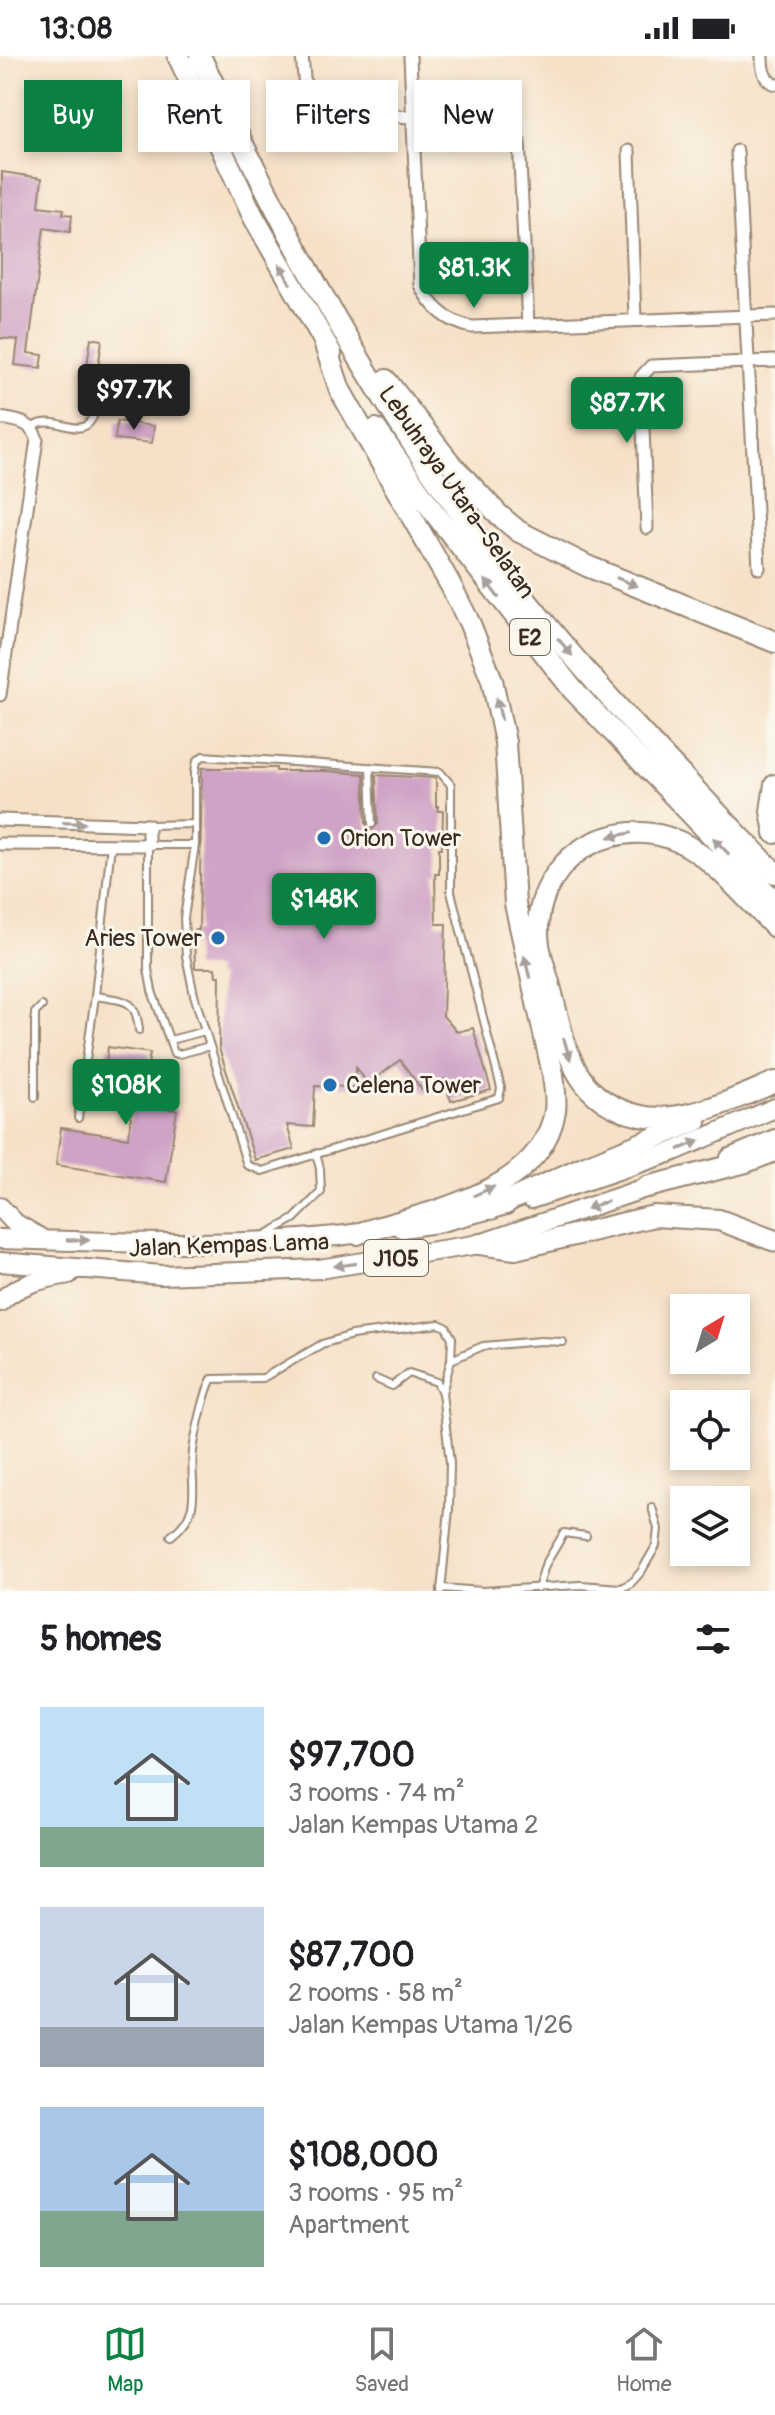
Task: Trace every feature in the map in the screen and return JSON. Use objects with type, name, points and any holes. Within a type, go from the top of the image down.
[{"type":"highway","name":"Lebuhraya Utara–Selatan","points":[[178,56],[253,216],[379,434],[433,511],[584,702],[775,902]]},
{"type":"highway","name":"Lebuhraya Utara–Selatan","points":[[200,56],[287,233],[343,333],[423,460],[499,566],[571,654],[775,873]]},
{"type":"highway","points":[[343,333],[376,366],[451,464],[518,531],[587,566],[775,642]]},
{"type":"highway","points":[[324,342],[340,390],[450,584],[492,680],[505,742],[515,904],[556,1099],[548,1133],[540,1149],[520,1172],[463,1200],[357,1234]]},
{"type":"highway","points":[[775,785],[771,811],[775,833]]},
{"type":"highway","points":[[775,927],[699,854],[680,842],[637,832],[600,839],[579,849],[549,883],[538,924],[539,944],[569,1059],[583,1082],[602,1100],[642,1117],[664,1118],[711,1108],[775,1084]]},
{"type":"highway","points":[[491,1209],[775,1084]]},
{"type":"highway","points":[[647,1187],[746,1162],[775,1151]]},
{"type":"highway","points":[[480,1244],[515,1249],[654,1216],[719,1220],[775,1241]]},
{"type":"main road","name":"Jalan Kempas Lama","points":[[0,1239],[249,1243],[319,1240],[437,1223],[536,1198],[672,1152],[775,1108]]},
{"type":"main road","name":"Jalan Kempas Lama","points":[[0,1262],[162,1275],[319,1269],[480,1244],[775,1139]]},
{"type":"main road","points":[[0,1207],[15,1223],[44,1240]]},
{"type":"main road","points":[[0,1302],[10,1292],[33,1283],[92,1271]]},
{"type":"street","points":[[302,56],[305,88],[322,111],[411,117]]},
{"type":"street","points":[[410,56],[420,285],[434,307],[458,324],[472,327],[775,315]]},
{"type":"street","points":[[762,60],[769,82],[775,84]]},
{"type":"street","points":[[629,151],[635,319]]},
{"type":"street","points":[[737,151],[759,568]]},
{"type":"street","points":[[520,152],[528,325]]},
{"type":"street","points":[[647,528],[641,377],[645,370],[651,366],[775,361]]},
{"type":"street","points":[[0,418],[23,421],[37,439],[6,623],[0,695]]},
{"type":"street","points":[[0,820],[148,825],[148,845],[0,844]]},
{"type":"lane","points":[[31,428],[43,423],[78,428],[90,423],[96,416],[99,394]]},
{"type":"lane","points":[[203,756],[370,767],[440,772],[451,785],[451,892],[501,1093],[495,1101],[262,1171],[247,1165],[194,995],[186,956],[184,918],[195,845],[197,761],[203,756]]},
{"type":"lane","points":[[370,767],[372,824]]},
{"type":"lane","points":[[148,825],[195,824]]},
{"type":"lane","points":[[78,1118],[111,844]]},
{"type":"lane","points":[[195,845],[148,845],[148,969],[152,991],[174,1053],[210,1046]]},
{"type":"lane","points":[[95,996],[132,1005],[138,1014],[139,1030]]},
{"type":"lane","points":[[35,1097],[35,1013],[42,1006]]},
{"type":"lane","points":[[170,1040],[205,1031]]},
{"type":"lane","points":[[249,1243],[294,1219],[321,1192],[316,1153]]},
{"type":"lane","points":[[171,1536],[181,1528],[191,1512],[196,1487],[193,1452],[206,1389],[212,1379],[263,1378],[322,1344],[337,1339],[439,1324],[446,1327],[452,1338],[451,1360],[442,1393]]},
{"type":"lane","points":[[451,1360],[483,1346],[563,1342]]},
{"type":"lane","points":[[376,1379],[392,1386],[409,1373],[437,1382],[442,1393],[450,1463],[441,1589],[483,1591],[580,1585],[621,1588],[641,1572],[656,1546],[658,1529],[652,1507]]},
{"type":"lane","points":[[538,1589],[545,1565],[564,1533],[586,1536]]},
{"type":"building","points":[[2,172],[42,178],[39,206],[64,209],[63,214],[72,215],[70,232],[44,228],[28,353],[43,355],[41,368],[15,365],[18,340],[0,338]]},
{"type":"building","points":[[91,338],[102,340],[96,382],[85,380]]},
{"type":"building","points":[[117,421],[154,426],[152,443],[115,439]]},
{"type":"building","points":[[202,768],[276,768],[276,771],[364,774],[366,824],[371,830],[378,824],[376,775],[436,778],[436,806],[438,811],[443,811],[439,874],[435,874],[436,924],[446,924],[443,1016],[457,1032],[473,1028],[491,1090],[451,1101],[444,1079],[425,1094],[400,1060],[368,1084],[356,1067],[355,1087],[315,1086],[313,1127],[287,1125],[294,1149],[255,1160],[219,1048],[220,976],[216,976],[215,968],[195,968],[194,930],[199,930]]},
{"type":"building","points":[[108,1047],[150,1053],[144,1091],[162,1094],[160,1108],[177,1110],[166,1182],[56,1165],[61,1128],[128,1138],[133,1103],[109,1100],[112,1078],[104,1076]]},
{"type":"place","name":"Orion Tower","points":[[324,838]]},
{"type":"place","name":"Aries Tower","points":[[218,938]]},
{"type":"place","name":"Celena Tower","points":[[330,1085]]}]
